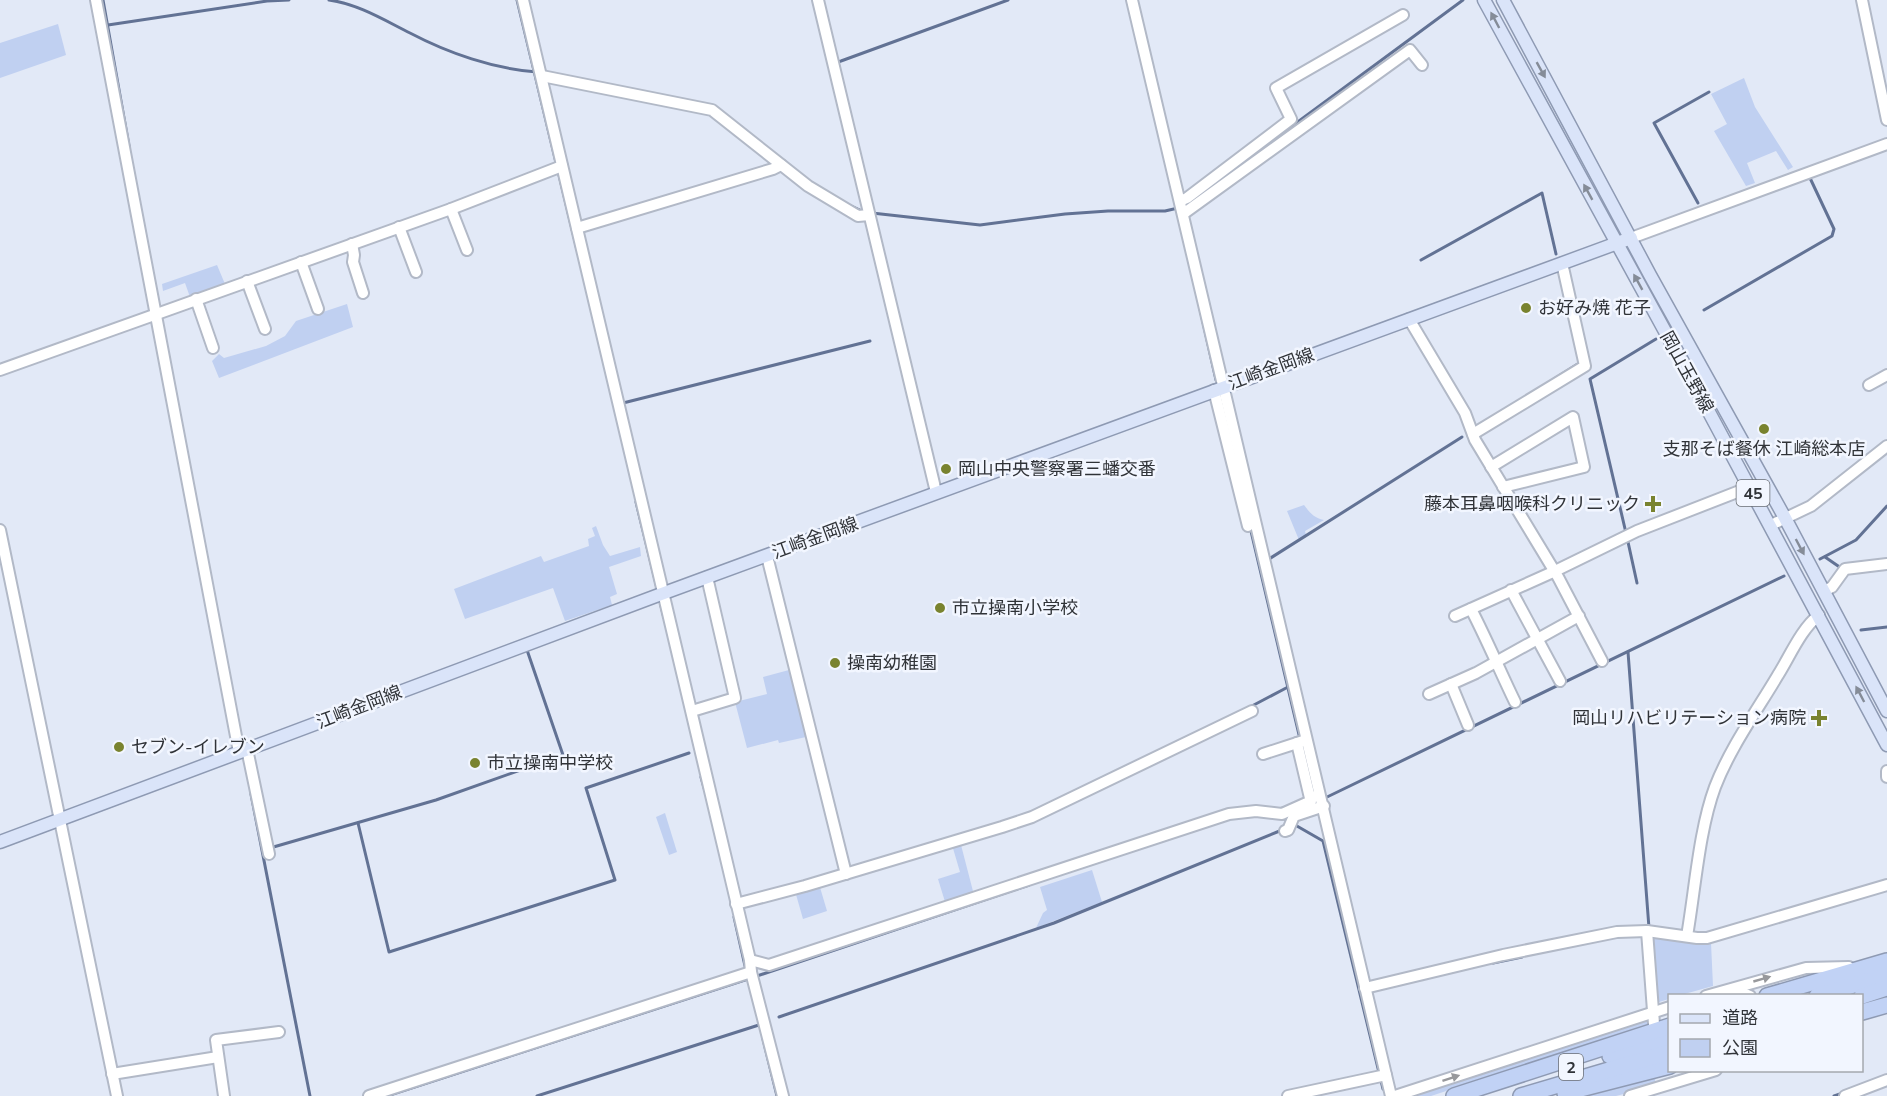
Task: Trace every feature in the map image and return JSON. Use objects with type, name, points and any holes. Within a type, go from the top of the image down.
[{"type":"highway","points":[[1774,994],[1880,963]]},
{"type":"highway","points":[[1824,994],[1887,975]]},
{"type":"highway","points":[[1863,996],[1887,988]]},
{"type":"highway","points":[[1863,1015],[1887,1006]]},
{"type":"highway","points":[[1454,1096],[1668,1027]]},
{"type":"highway","name":"2","points":[[1472,1096],[1668,1039]]},
{"type":"highway","name":"2","points":[[1521,1096],[1668,1053]]},
{"type":"highway","points":[[1554,1096],[1664,1070]]},
{"type":"main road","name":"岡山玉野線","points":[[1484,0],[1771,525],[1887,746]]},
{"type":"main road","name":"岡山玉野線","points":[[1503,0],[1650,275],[1785,518],[1887,711]]},
{"type":"main road","name":"江崎金岡線","points":[[0,842],[936,492],[1631,238]]},
{"type":"street","points":[[96,0],[159,312],[243,751],[268,854]]},
{"type":"street","points":[[524,0],[559,168],[577,228],[665,593],[751,971],[783,1096]]},
{"type":"street","points":[[818,0],[936,492]]},
{"type":"street","points":[[1132,0],[1182,207],[1248,526]]},
{"type":"street","points":[[1862,0],[1887,120]]},
{"type":"street","points":[[1182,207],[1187,198],[1291,119],[1276,88],[1403,15]]},
{"type":"street","points":[[1182,207],[1410,50],[1422,65]]},
{"type":"street","points":[[541,73],[712,110],[808,186],[858,216],[869,213]]},
{"type":"street","points":[[1631,238],[1887,144]]},
{"type":"street","points":[[577,228],[781,165]]},
{"type":"street","points":[[0,370],[451,209],[559,168]]},
{"type":"street","points":[[451,209],[467,250]]},
{"type":"street","points":[[399,227],[416,272]]},
{"type":"street","points":[[352,244],[353,262],[363,293]]},
{"type":"street","points":[[301,262],[318,309]]},
{"type":"street","points":[[1473,434],[1585,366],[1562,263]]},
{"type":"street","points":[[246,281],[265,329]]},
{"type":"street","points":[[196,299],[213,348]]},
{"type":"street","points":[[1409,319],[1465,413],[1473,434],[1491,467],[1579,616],[1602,661]]},
{"type":"street","points":[[1869,385],[1887,375]]},
{"type":"street","points":[[1219,388],[1301,741],[1318,799],[1365,988],[1382,1075],[1393,1096],[1653,1019],[1668,1008]]},
{"type":"street","points":[[1491,467],[1573,417],[1584,467],[1503,487]]},
{"type":"street","points":[[1771,525],[1811,506],[1887,446]]},
{"type":"street","points":[[1455,616],[1637,531],[1750,487]]},
{"type":"street","points":[[0,530],[117,1096]]},
{"type":"street","points":[[766,556],[846,874]]},
{"type":"street","points":[[1824,591],[1832,587],[1845,569],[1887,564]]},
{"type":"street","points":[[692,711],[735,698],[707,577]]},
{"type":"street","points":[[1511,590],[1560,681]]},
{"type":"street","points":[[1471,609],[1515,702]]},
{"type":"street","points":[[1687,936],[1706,819],[1715,787],[1731,755],[1809,624],[1819,615]]},
{"type":"street","points":[[1429,694],[1579,616]]},
{"type":"street","points":[[1451,684],[1468,725]]},
{"type":"street","points":[[736,904],[846,874],[1032,816],[1252,711]]},
{"type":"street","points":[[1263,754],[1301,741]]},
{"type":"street","points":[[1887,771],[1887,777]]},
{"type":"street","points":[[1289,826],[1294,816],[1318,799]]},
{"type":"street","points":[[369,1096],[1229,814],[1256,811],[1282,813],[1318,799]]},
{"type":"street","points":[[1365,988],[1503,955],[1596,936],[1647,931],[1707,938],[1887,885]]},
{"type":"street","points":[[1647,931],[1653,1019]]},
{"type":"street","points":[[1713,994],[1806,968],[1880,963]]},
{"type":"street","points":[[1728,994],[1734,992],[1742,994]]},
{"type":"street","points":[[224,1096],[216,1040],[279,1032]]},
{"type":"street","points":[[112,1074],[218,1057]]},
{"type":"street","points":[[1658,1091],[1664,1070]]},
{"type":"street","points":[[1630,1096],[1658,1091],[1713,1072]]},
{"type":"street","points":[[1288,1096],[1382,1075]]},
{"type":"street","points":[[1845,1096],[1887,1080]]},
{"type":"green space","points":[[58,24],[66,55],[0,78],[0,43]]},
{"type":"green space","points":[[1744,78],[1755,107],[1793,167],[1788,170],[1776,151],[1747,163],[1755,183],[1746,186],[1714,131],[1727,124],[1711,94]]},
{"type":"green space","points":[[217,265],[225,284],[190,297],[185,283],[163,291],[162,284]]},
{"type":"green space","points":[[347,304],[353,327],[219,378],[212,361],[219,354],[224,358],[266,346],[285,336],[296,321]]},
{"type":"green space","points":[[1304,505],[1313,515],[1324,520],[1305,531],[1306,535],[1299,540],[1287,511]]},
{"type":"green space","points":[[596,526],[610,556],[640,547],[641,556],[609,567],[617,594],[610,597],[612,605],[565,621],[553,588],[465,619],[454,589],[541,556],[544,562],[589,546],[588,539],[595,536],[592,528]]},
{"type":"green space","points":[[789,670],[806,737],[779,743],[778,740],[747,748],[735,702],[767,694],[763,677]]},
{"type":"green space","points":[[665,813],[677,852],[669,855],[656,817]]},
{"type":"green space","points":[[958,843],[961,845],[974,895],[946,905],[938,879],[960,872],[952,845]]},
{"type":"green space","points":[[1092,870],[1102,902],[1036,928],[1043,913],[1047,910],[1040,887]]},
{"type":"green space","points":[[819,884],[827,911],[803,919],[795,891]]},
{"type":"green space","points":[[1651,938],[1699,945],[1711,943],[1713,986],[1685,994],[1668,994],[1668,999],[1656,1003]]},
{"type":"green space","points":[[1648,1019],[1650,1024],[1431,1096],[1405,1096]]},
{"type":"green space","points":[[1656,1076],[1654,1086],[1616,1096],[1578,1096]]},
{"type":"waterway","points":[[103,0],[129,146]]},
{"type":"waterway","points":[[108,25],[267,1],[289,0]]},
{"type":"waterway","points":[[329,0],[361,9],[456,53],[488,64],[537,72]]},
{"type":"waterway","points":[[517,0],[577,250]]},
{"type":"waterway","points":[[837,59],[838,62],[841,61],[1008,0]]},
{"type":"waterway","points":[[1223,177],[1463,0]]},
{"type":"waterway","points":[[1698,203],[1654,123],[1709,92]]},
{"type":"waterway","points":[[1704,310],[1832,236],[1834,229],[1810,178]]},
{"type":"waterway","points":[[1421,260],[1542,193],[1556,254]]},
{"type":"waterway","points":[[849,205],[862,211]]},
{"type":"waterway","points":[[872,213],[980,225],[1065,214],[1165,211],[1178,208]]},
{"type":"waterway","points":[[1200,309],[1216,380]]},
{"type":"waterway","points":[[1626,533],[1590,379],[1656,339]]},
{"type":"waterway","points":[[623,403],[870,341]]},
{"type":"waterway","points":[[1554,379],[1581,362]]},
{"type":"waterway","points":[[1269,559],[1462,437]]},
{"type":"waterway","points":[[636,502],[657,588]]},
{"type":"waterway","points":[[1820,559],[1856,540],[1887,506]]},
{"type":"waterway","points":[[1250,527],[1300,739]]},
{"type":"waterway","points":[[1628,542],[1637,583]]},
{"type":"waterway","points":[[1825,557],[1841,568]]},
{"type":"waterway","points":[[1325,798],[1784,576]]},
{"type":"waterway","points":[[661,606],[664,618]]},
{"type":"waterway","points":[[1861,630],[1887,627]]},
{"type":"waterway","points":[[270,848],[436,800],[563,755],[527,650]]},
{"type":"waterway","points":[[1628,652],[1649,928]]},
{"type":"waterway","points":[[1250,707],[1288,687]]},
{"type":"waterway","points":[[358,823],[389,952],[615,880],[586,788],[689,753]]},
{"type":"waterway","points":[[701,777],[705,791]]},
{"type":"waterway","points":[[251,794],[310,1096]]},
{"type":"waterway","points":[[1283,818],[1323,841],[1383,1089]]},
{"type":"waterway","points":[[779,1017],[1054,923],[1282,830]]},
{"type":"waterway","points":[[387,1096],[1029,885]]},
{"type":"waterway","points":[[734,917],[745,966]]},
{"type":"waterway","points":[[1493,963],[1522,957]]},
{"type":"waterway","points":[[537,1096],[762,1024]]},
{"type":"waterway","points":[[763,1039],[777,1096]]},
{"type":"waterway","points":[[1834,1096],[1843,1093]]},
{"type":"place","name":"お好み焼 花子","points":[[1526,308]]},
{"type":"place","name":"支那そば餐休 江崎総本店","points":[[1764,429]]},
{"type":"place","name":"岡山中央警察署三蟠交番","points":[[946,469]]},
{"type":"place","name":"藤本耳鼻咽喉科クリニック","points":[[1653,504]]},
{"type":"place","name":"市立操南小学校","points":[[940,608]]},
{"type":"place","name":"操南幼稚園","points":[[835,663]]},
{"type":"place","name":"岡山リハビリテーション病院","points":[[1819,718]]},
{"type":"place","name":"セブン-イレブン","points":[[119,747]]},
{"type":"place","name":"市立操南中学校","points":[[475,763]]}]
